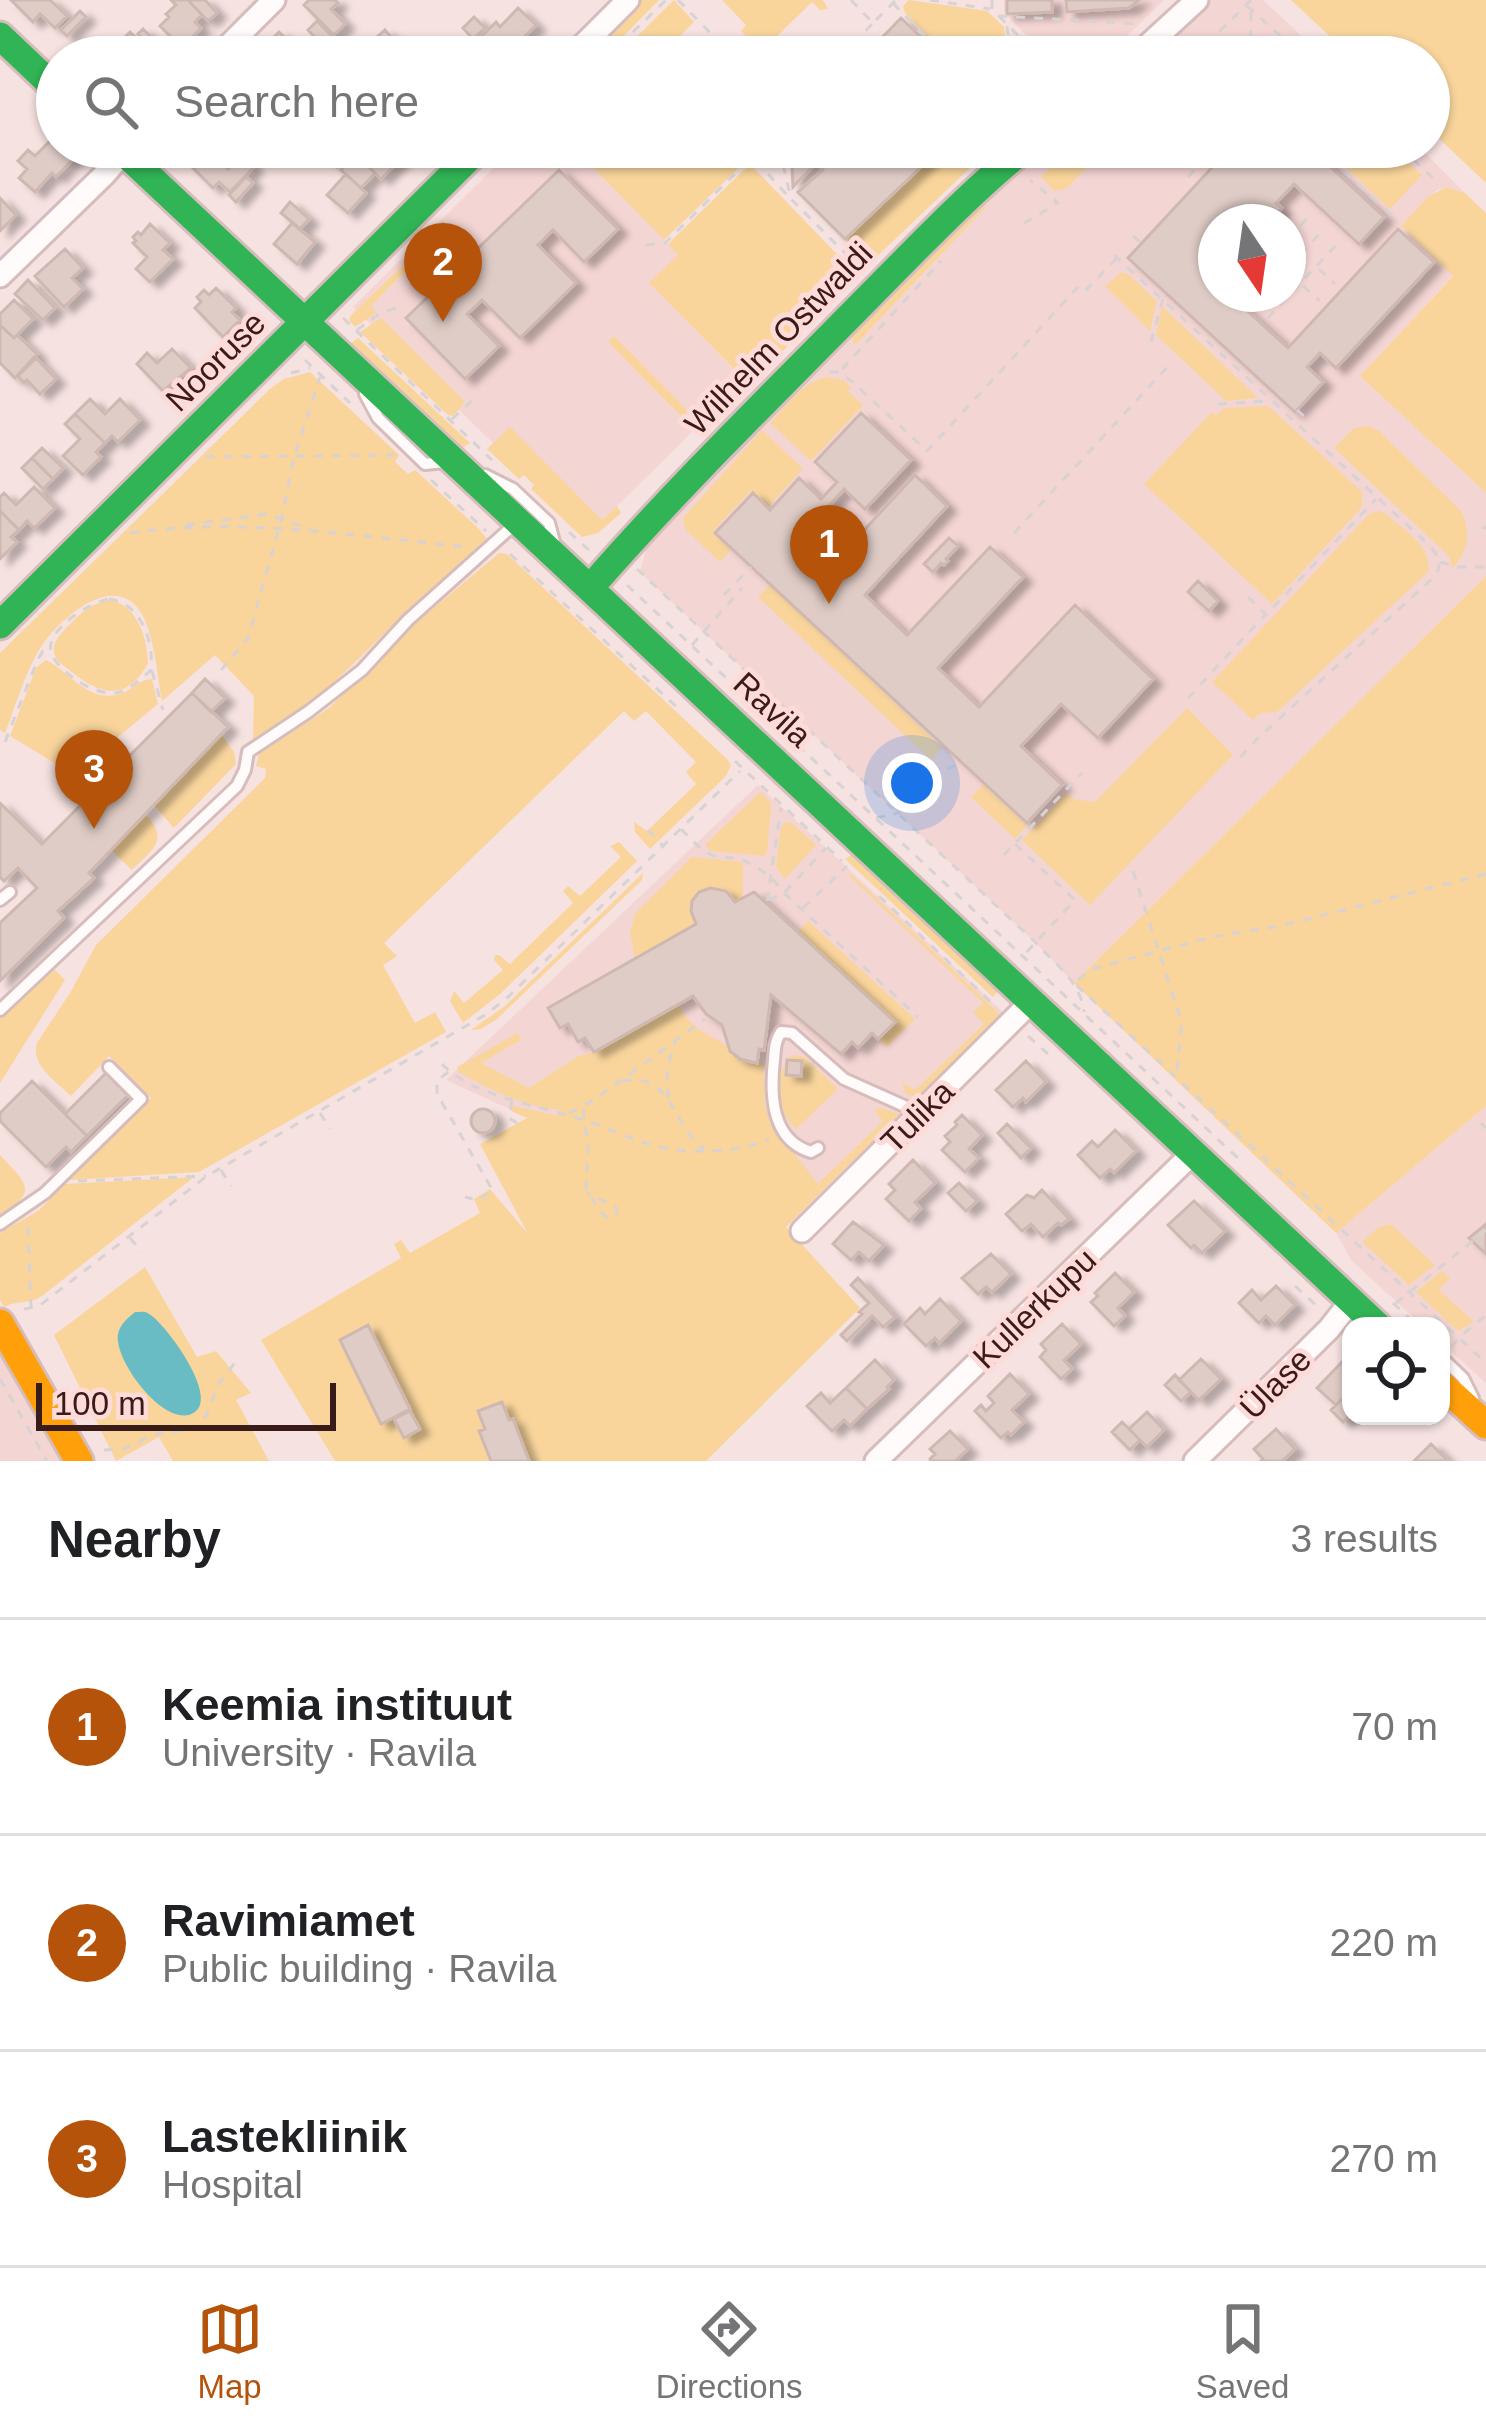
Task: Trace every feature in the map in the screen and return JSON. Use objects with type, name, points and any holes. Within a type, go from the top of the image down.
[{"type":"street","points":[[238,36],[274,0]]},
{"type":"street","points":[[592,36],[628,0]]},
{"type":"street","points":[[1158,36],[1197,0]]},
{"type":"street","points":[[0,36],[36,70]]},
{"type":"street","points":[[0,276],[105,168]]},
{"type":"street","name":"Ravila","points":[[141,168],[295,332],[346,359],[518,521],[606,570],[1031,1001],[1351,1301],[1386,1315]]},
{"type":"street","name":"Nooruse","points":[[0,626],[459,168]]},
{"type":"street","name":"Wilhelm Ostwaldi","points":[[606,570],[980,185],[1009,168]]},
{"type":"street","name":"Tulika","points":[[802,1231],[1031,1001]]},
{"type":"street","name":"Kullerkupu","points":[[876,1461],[1192,1154]]},
{"type":"street","name":"Ülase","points":[[1196,1461],[1329,1329],[1351,1301]]},
{"type":"street","points":[[7,1316],[91,1456]]},
{"type":"street","points":[[1450,1392],[1486,1424]]},
{"type":"lane","points":[[456,461],[513,489],[570,550]]},
{"type":"lane","points":[[0,1010],[237,786],[248,752],[362,670],[408,620],[518,521]]},
{"type":"lane","points":[[818,1148],[805,1151],[784,1132],[774,1111],[776,1038],[784,1031],[844,1079],[920,1113]]},
{"type":"lane","points":[[0,1224],[53,1186],[141,1099],[109,1067]]},
{"type":"lane","points":[[1450,1362],[1486,1424]]},
{"type":"path","points":[[629,36],[666,0]]},
{"type":"path","points":[[678,0],[713,36]]},
{"type":"path","points":[[851,0],[873,23]]},
{"type":"path","points":[[930,0],[992,9],[1019,36]]},
{"type":"path","points":[[992,0],[992,9]]},
{"type":"path","points":[[861,36],[895,2],[925,36]]},
{"type":"path","points":[[1216,36],[1249,5]]},
{"type":"path","points":[[1249,5],[1250,36]]},
{"type":"path","points":[[1249,5],[1282,36]]},
{"type":"path","points":[[999,16],[1148,25]]},
{"type":"path","points":[[1007,24],[1008,36]]},
{"type":"path","points":[[646,245],[665,243],[740,168]]},
{"type":"path","points":[[763,168],[865,273]]},
{"type":"path","points":[[783,168],[790,199]]},
{"type":"path","points":[[1024,223],[1058,202],[1032,168]]},
{"type":"path","points":[[1188,177],[1196,168]]},
{"type":"path","points":[[1341,168],[1395,218]]},
{"type":"path","points":[[1422,168],[1433,178]]},
{"type":"path","points":[[422,206],[464,244]]},
{"type":"path","points":[[1306,219],[1311,214]]},
{"type":"path","points":[[1306,249],[1325,228]]},
{"type":"path","points":[[1133,236],[1142,244]]},
{"type":"path","points":[[1306,277],[1340,241]]},
{"type":"path","points":[[826,372],[839,372],[927,451],[1077,288],[1083,293],[1116,257],[1430,546],[1440,562],[1435,575],[1236,761]]},
{"type":"path","points":[[839,372],[942,260]]},
{"type":"path","points":[[1316,266],[1335,284]]},
{"type":"path","points":[[1306,289],[1319,301]]},
{"type":"path","points":[[1151,342],[1165,292]]},
{"type":"path","points":[[326,301],[492,460]]},
{"type":"path","points":[[355,331],[398,307]]},
{"type":"path","points":[[1268,318],[1273,312]]},
{"type":"path","points":[[295,332],[320,375],[354,407]]},
{"type":"path","points":[[1014,533],[1172,362]]},
{"type":"path","points":[[221,670],[248,638],[320,375]]},
{"type":"path","points":[[717,393],[730,386],[744,397]]},
{"type":"path","points":[[451,421],[474,399]]},
{"type":"path","points":[[1218,404],[1270,401]]},
{"type":"path","points":[[1297,410],[1309,421]]},
{"type":"path","points":[[198,457],[405,455]]},
{"type":"path","points":[[420,470],[493,545],[687,717]]},
{"type":"path","points":[[1188,698],[1377,497]]},
{"type":"path","points":[[116,537],[254,513],[319,532]]},
{"type":"path","points":[[561,524],[570,550],[704,632],[1074,983],[1486,1363]]},
{"type":"path","points":[[172,527],[493,545]]},
{"type":"path","points":[[570,550],[596,539],[609,543],[606,570]]},
{"type":"path","points":[[1440,562],[1486,567]]},
{"type":"path","points":[[724,595],[752,567]]},
{"type":"path","points":[[606,570],[1084,1013],[1074,983]]},
{"type":"path","points":[[692,645],[742,588]]},
{"type":"path","points":[[1248,597],[1266,615]]},
{"type":"path","points":[[151,670],[119,693],[99,692],[82,685],[57,661],[52,638],[82,609],[102,599],[117,599],[134,609],[163,710]]},
{"type":"path","points":[[5,742],[38,659],[51,649]]},
{"type":"path","points":[[733,759],[847,866],[802,909]]},
{"type":"path","points":[[876,818],[907,808],[939,772],[957,765]]},
{"type":"path","points":[[7,1316],[39,1306],[207,1176],[495,1007],[742,769]]},
{"type":"path","points":[[1004,855],[1082,772]]},
{"type":"path","points":[[782,807],[767,901],[784,893],[826,848]]},
{"type":"path","points":[[680,829],[702,850],[741,859],[771,877],[918,1017]]},
{"type":"path","points":[[648,830],[663,846]]},
{"type":"path","points":[[1015,844],[1075,900],[1023,956]]},
{"type":"path","points":[[1133,871],[1182,1026],[1176,1053],[1178,1079]]},
{"type":"path","points":[[1074,983],[1090,970],[1158,952],[1486,874]]},
{"type":"path","points":[[880,897],[1005,1015]]},
{"type":"path","points":[[560,1113],[583,1107],[705,1018]]},
{"type":"path","points":[[668,1099],[667,1068],[676,1042]]},
{"type":"path","points":[[442,1064],[512,1101],[655,1146],[709,1151],[756,1144],[784,1132]]},
{"type":"path","points":[[449,1071],[437,1081],[437,1094],[493,1191],[476,1201],[465,1197]]},
{"type":"path","points":[[621,1081],[648,1081],[668,1099],[688,1135],[709,1151]]},
{"type":"path","points":[[509,1118],[512,1101]]},
{"type":"path","points":[[583,1107],[587,1193],[604,1216],[617,1213],[616,1207],[587,1193]]},
{"type":"path","points":[[319,1111],[330,1129]]},
{"type":"path","points":[[509,1118],[517,1123]]},
{"type":"path","points":[[497,1123],[509,1118]]},
{"type":"path","points":[[220,1168],[231,1186]]},
{"type":"path","points":[[53,1186],[207,1176]]},
{"type":"path","points":[[28,1208],[31,1308]]},
{"type":"path","points":[[1386,1315],[1486,1230]]},
{"type":"path","points":[[1480,1235],[1486,1241]]},
{"type":"path","points":[[129,1237],[142,1252]]},
{"type":"path","points":[[1450,1347],[1486,1314]]},
{"type":"path","points":[[91,1456],[200,1424],[219,1383],[238,1360]]},
{"type":"path","points":[[0,1379],[47,1461]]},
{"type":"shaded area","points":[[641,0],[659,0],[624,36],[605,36]]},
{"type":"shaded area","points":[[674,0],[694,22],[680,36],[637,36]]},
{"type":"shaded area","points":[[722,0],[823,0],[828,9],[820,10],[812,2],[777,36],[746,36],[741,31],[746,25]]},
{"type":"shaded area","points":[[909,0],[987,11],[1004,27],[1005,36],[927,36],[903,6]]},
{"type":"shaded area","points":[[1004,0],[1164,0],[1127,36],[1027,36],[1004,12]]},
{"type":"shaded area","points":[[1212,0],[1263,0],[1302,36],[1173,36]]},
{"type":"shaded area","points":[[1291,0],[1486,0],[1486,183],[1450,149],[1450,36],[1330,36]]},
{"type":"shaded area","points":[[494,168],[594,168],[679,255],[650,283],[744,380],[586,533],[353,307]]},
{"type":"shaded area","points":[[594,168],[739,168],[664,240]]},
{"type":"shaded area","points":[[746,168],[754,168],[857,275],[743,392],[737,387],[744,379],[649,283],[678,255],[668,244]]},
{"type":"shaded area","points":[[920,168],[970,168],[870,263],[845,239]]},
{"type":"shaded area","points":[[1014,168],[1440,168],[1465,193],[1446,187],[1437,190],[1402,227],[1453,275],[1360,376],[1486,493],[1486,576],[1074,983],[640,572],[650,534],[988,188]]},
{"type":"shaded area","points":[[1050,168],[1086,168],[1067,188],[1054,191],[1041,176]]},
{"type":"shaded area","points":[[1346,168],[1414,168],[1422,175],[1390,209]]},
{"type":"shaded area","points":[[1446,187],[1465,193],[1486,213],[1486,493],[1360,376],[1453,276],[1401,226],[1428,197]]},
{"type":"shaded area","points":[[979,206],[986,207],[854,346],[852,331]]},
{"type":"shaded area","points":[[442,228],[445,231],[371,306],[376,313],[355,327],[349,320],[352,314]]},
{"type":"shaded area","points":[[1122,272],[1157,301],[1150,331],[1105,286]]},
{"type":"shaded area","points":[[1162,306],[1258,398],[1226,401],[1156,335]]},
{"type":"shaded area","points":[[381,318],[464,401],[453,416],[360,332]]},
{"type":"shaded area","points":[[614,336],[688,411],[682,417],[608,342]]},
{"type":"shaded area","points":[[358,338],[470,443],[457,445],[350,344]]},
{"type":"shaded area","points":[[310,372],[399,455],[395,462],[408,474],[415,470],[488,540],[317,697],[253,741],[254,696],[215,655],[162,701],[144,618],[133,603],[120,596],[90,602],[50,635],[30,667],[5,733],[0,730],[0,653],[271,388]]},
{"type":"shaded area","points":[[828,377],[843,380],[863,405],[811,461],[770,423],[803,389]]},
{"type":"shaded area","points":[[1268,406],[1362,492],[1362,507],[1272,604],[1144,484],[1212,412]]},
{"type":"shaded area","points":[[1369,426],[1461,511],[1467,542],[1452,569],[1449,556],[1334,448],[1354,428]]},
{"type":"shaded area","points":[[510,427],[602,520],[617,506],[621,513],[598,533],[582,537],[531,489],[534,485],[524,475],[519,479],[487,449]]},
{"type":"shaded area","points":[[762,430],[803,469],[769,506],[751,491],[713,531],[731,550],[720,562],[685,529],[683,518]]},
{"type":"shaded area","points":[[1379,511],[1422,547],[1428,572],[1277,712],[1261,713],[1253,720],[1212,682],[1369,514]]},
{"type":"shaded area","points":[[499,553],[507,554],[727,759],[731,765],[726,776],[650,849],[635,832],[634,822],[647,831],[696,784],[686,772],[696,762],[646,711],[634,721],[624,711],[384,943],[397,956],[383,965],[415,1023],[435,1012],[446,1032],[199,1172],[69,1180],[151,1098],[109,1056],[71,1096],[37,1059],[37,1043],[96,945],[265,778],[266,769],[256,766],[259,754],[329,708],[410,628]]},
{"type":"shaded area","points":[[1486,576],[1486,1106],[1336,1233],[1074,983]]},
{"type":"shaded area","points":[[770,585],[942,748],[931,760],[758,597]]},
{"type":"shaded area","points":[[113,600],[129,610],[140,626],[148,663],[132,684],[113,691],[83,680],[58,661],[54,647],[82,613]]},
{"type":"shaded area","points":[[46,660],[105,696],[152,679],[158,704],[73,774],[10,736],[36,668]]},
{"type":"shaded area","points":[[1187,708],[1233,755],[1090,905],[1022,840],[1066,793],[1073,799],[1095,802]]},
{"type":"shaded area","points":[[221,734],[236,764],[174,828],[154,805]]},
{"type":"shaded area","points":[[758,785],[1005,1014],[818,1195],[529,1118],[446,1080]]},
{"type":"shaded area","points":[[983,785],[1027,826],[1015,839],[971,797]]},
{"type":"shaded area","points":[[760,792],[771,807],[767,852],[763,856],[711,851],[705,845]]},
{"type":"shaded area","points":[[145,814],[157,838],[132,870],[111,850]]},
{"type":"shaded area","points":[[786,822],[816,845],[785,879],[776,867],[781,827]]},
{"type":"shaded area","points":[[619,842],[637,861],[500,994],[463,1023],[450,1001],[454,991],[464,1003],[503,970],[495,955],[510,964],[573,903],[563,891],[568,886],[580,896],[621,857],[610,846]]},
{"type":"shaded area","points":[[853,854],[1000,989],[993,997],[845,859]]},
{"type":"shaded area","points":[[692,857],[743,862],[743,897],[735,902],[718,890],[700,893],[691,905],[696,924],[635,959],[630,933],[635,914]]},
{"type":"shaded area","points":[[643,873],[642,880],[497,1019],[471,1030],[505,1006]]},
{"type":"shaded area","points":[[852,875],[1003,1017],[916,1097],[906,1094],[902,1082],[915,1090],[984,1024],[973,1013],[983,1003]]},
{"type":"shaded area","points":[[808,921],[915,1019],[887,1047],[878,1039],[895,1021],[798,932]]},
{"type":"shaded area","points":[[51,966],[65,980],[0,1083],[0,1018]]},
{"type":"shaded area","points":[[678,1004],[702,1031],[743,1058],[763,1063],[770,1122],[818,1184],[883,1121],[874,1110],[900,1114],[786,1227],[860,1308],[706,1461],[335,1461],[261,1340],[401,1258],[394,1244],[401,1240],[410,1253],[480,1213],[474,1199],[490,1189],[528,1234],[480,1144],[527,1118],[511,1111],[514,1106],[555,1115],[560,1110],[507,1096],[458,1072],[457,1067],[518,1033],[521,1040],[481,1063],[529,1088]]},
{"type":"shaded area","points":[[791,1055],[803,1056],[837,1088],[796,1129],[784,1113],[779,1093]]},
{"type":"shaded area","points":[[1486,1106],[1486,1383],[1450,1350],[1450,1317],[1413,1317],[1352,1261],[1336,1233]]},
{"type":"shaded area","points":[[0,1155],[25,1186],[21,1199],[0,1215]]},
{"type":"shaded area","points":[[194,1177],[42,1296],[4,1307],[0,1300],[0,1233],[38,1211],[65,1184]]},
{"type":"shaded area","points":[[1391,1224],[1435,1265],[1409,1285],[1362,1242],[1379,1227]]},
{"type":"shaded area","points":[[145,1267],[197,1357],[216,1351],[251,1393],[236,1400],[269,1461],[173,1461],[159,1437],[116,1461],[54,1335]]},
{"type":"shaded area","points":[[1442,1271],[1450,1278],[1439,1290],[1474,1322],[1458,1331],[1450,1317],[1443,1317],[1416,1292]]},
{"type":"shaded area","points":[[0,1352],[61,1461],[0,1461]]},
{"type":"water","points":[[135,1312],[146,1312],[160,1323],[188,1363],[200,1392],[195,1412],[170,1412],[157,1403],[124,1360],[118,1334]]},
{"type":"building","points":[[11,0],[50,0],[67,16],[55,28],[40,14],[33,22]]},
{"type":"building","points":[[171,0],[188,0],[202,15],[195,22],[201,28],[193,36],[170,36],[160,26],[176,5]]},
{"type":"building","points":[[188,0],[205,0],[217,13],[208,21]]},
{"type":"building","points":[[309,0],[335,0],[338,3],[331,9],[345,24],[334,35],[304,5]]},
{"type":"building","points":[[1007,0],[1052,0],[1052,12],[1007,14]]},
{"type":"building","points":[[1066,0],[1139,0],[1129,8],[1067,12]]},
{"type":"building","points":[[518,8],[536,25],[525,36],[482,36],[496,22],[500,27]]},
{"type":"building","points":[[80,11],[86,17],[67,36],[61,30]]},
{"type":"building","points":[[474,17],[485,28],[470,36],[463,28]]},
{"type":"building","points":[[901,18],[920,36],[883,36]]},
{"type":"building","points":[[317,21],[332,36],[314,36],[308,30]]},
{"type":"building","points":[[28,150],[35,156],[36,168],[65,168],[56,177],[52,173],[35,192],[19,178],[27,169],[18,161]]},
{"type":"building","points":[[193,168],[253,168],[230,192],[219,182],[213,188]]},
{"type":"building","points":[[370,168],[392,168],[381,179]]},
{"type":"building","points":[[370,168],[375,173],[361,188],[341,170]]},
{"type":"building","points":[[792,168],[811,168],[793,187]]},
{"type":"building","points":[[920,168],[845,239],[798,192],[823,170]]},
{"type":"building","points":[[1212,168],[1332,168],[1384,217],[1359,244],[1294,184],[1277,204],[1198,204],[1198,312],[1249,312],[1288,348],[1398,229],[1434,262],[1336,368],[1320,353],[1307,367],[1323,382],[1295,412],[1128,258]]},
{"type":"building","points":[[559,170],[618,229],[584,262],[553,230],[538,245],[576,283],[520,338],[482,300],[467,314],[499,346],[465,379],[406,318]]},
{"type":"building","points":[[346,174],[366,193],[348,213],[327,195]]},
{"type":"building","points":[[246,177],[253,183],[236,202],[229,195]]},
{"type":"building","points":[[0,198],[16,215],[0,231]]},
{"type":"building","points":[[290,202],[309,219],[300,229],[281,213]]},
{"type":"building","points":[[292,223],[315,242],[297,264],[274,244]]},
{"type":"building","points":[[150,224],[170,243],[163,250],[173,259],[150,282],[136,269],[147,257],[133,237]]},
{"type":"building","points":[[65,249],[83,268],[72,278],[83,289],[64,307],[35,276]]},
{"type":"building","points":[[28,280],[55,308],[43,320],[15,294]]},
{"type":"building","points":[[216,288],[236,308],[232,312],[240,320],[223,337],[195,308],[204,290],[209,295]]},
{"type":"building","points":[[14,300],[33,319],[14,338],[0,325],[0,314]]},
{"type":"building","points":[[0,325],[37,354],[15,378],[0,363]]},
{"type":"building","points":[[172,349],[191,368],[163,391],[137,364],[147,353],[157,363]]},
{"type":"building","points":[[36,358],[56,379],[40,394],[18,376]]},
{"type":"building","points":[[90,399],[105,414],[120,399],[140,420],[118,442],[112,436],[105,443],[75,414]]},
{"type":"building","points":[[861,413],[911,460],[865,509],[844,489],[828,507],[839,517],[810,548],[830,567],[915,475],[947,506],[865,595],[907,635],[990,547],[1023,577],[938,668],[979,707],[1075,605],[1153,679],[1098,738],[1061,704],[1021,746],[1062,785],[1027,823],[715,533],[753,493],[770,510],[799,478],[821,499],[837,482],[815,462]]},
{"type":"building","points":[[75,414],[105,443],[96,452],[101,457],[83,475],[63,456],[80,439],[65,424]]},
{"type":"building","points":[[42,448],[63,468],[53,479],[32,458]]},
{"type":"building","points":[[32,458],[53,479],[43,489],[22,468]]},
{"type":"building","points":[[34,487],[55,508],[34,528],[27,521],[19,530],[0,511],[0,497],[4,493],[16,505]]},
{"type":"building","points":[[0,511],[19,530],[11,537],[17,542],[0,559]]},
{"type":"building","points":[[949,538],[958,546],[933,572],[924,564]]},
{"type":"building","points":[[1198,581],[1218,601],[1209,611],[1188,592]]},
{"type":"building","points":[[205,679],[225,698],[211,712],[192,693]]},
{"type":"building","points":[[192,693],[228,727],[89,873],[94,878],[58,911],[64,918],[0,981],[0,923],[37,888],[18,868],[4,881],[0,877],[0,803],[42,844]]},
{"type":"building","points":[[710,888],[726,891],[735,902],[754,892],[895,1022],[878,1039],[872,1033],[858,1048],[852,1042],[841,1054],[771,995],[764,1050],[759,1049],[757,1063],[730,1051],[722,1025],[693,996],[594,1052],[585,1038],[578,1042],[568,1024],[560,1028],[548,1008],[696,924],[692,901]]},
{"type":"building","points":[[787,1060],[802,1061],[801,1076],[786,1075]]},
{"type":"building","points":[[1026,1061],[1046,1082],[1026,1102],[1023,1098],[1013,1107],[996,1090]]},
{"type":"building","points":[[106,1073],[128,1095],[87,1136],[65,1114]]},
{"type":"building","points":[[32,1081],[87,1136],[71,1152],[66,1147],[46,1167],[0,1121],[0,1113]]},
{"type":"building","points":[[483,1109],[495,1121],[483,1133],[471,1121]]},
{"type":"building","points":[[962,1115],[982,1135],[969,1149],[979,1158],[965,1172],[942,1150],[950,1142],[945,1136]]},
{"type":"building","points":[[1007,1124],[1031,1148],[1021,1158],[998,1133]]},
{"type":"building","points":[[1115,1130],[1136,1151],[1114,1173],[1110,1169],[1100,1178],[1078,1155],[1092,1141],[1098,1147]]},
{"type":"building","points":[[913,1160],[935,1183],[915,1202],[921,1209],[909,1221],[886,1199],[895,1190],[889,1184]]},
{"type":"building","points":[[959,1183],[977,1201],[966,1211],[948,1193]]},
{"type":"building","points":[[1042,1190],[1069,1219],[1043,1237],[1031,1224],[1022,1231],[1006,1214],[1027,1195],[1034,1198]]},
{"type":"building","points":[[1194,1201],[1225,1231],[1202,1253],[1168,1225]]},
{"type":"building","points":[[853,1222],[884,1245],[869,1261],[859,1252],[851,1260],[833,1244]]},
{"type":"building","points":[[1486,1224],[1486,1254],[1469,1238]]},
{"type":"building","points":[[991,1254],[1011,1274],[992,1292],[986,1287],[978,1294],[962,1278]]},
{"type":"building","points":[[1115,1273],[1134,1292],[1118,1308],[1125,1316],[1114,1326],[1091,1302]]},
{"type":"building","points":[[858,1278],[895,1317],[883,1327],[872,1316],[847,1341],[841,1335],[869,1303],[851,1285]]},
{"type":"building","points":[[1276,1286],[1295,1305],[1275,1325],[1266,1316],[1259,1323],[1239,1303],[1252,1290],[1261,1300]]},
{"type":"building","points":[[940,1299],[961,1321],[939,1343],[935,1338],[926,1346],[904,1324],[920,1308],[925,1314]]},
{"type":"building","points":[[1062,1324],[1081,1344],[1064,1360],[1072,1369],[1061,1379],[1040,1357],[1046,1350],[1041,1344]]},
{"type":"building","points":[[368,1325],[410,1409],[381,1424],[340,1340]]},
{"type":"building","points":[[1201,1359],[1221,1379],[1199,1400],[1179,1380]]},
{"type":"building","points":[[875,1360],[894,1380],[867,1409],[846,1388]]},
{"type":"building","points":[[1342,1362],[1342,1399],[1336,1405],[1317,1388]]},
{"type":"building","points":[[1010,1374],[1029,1394],[1012,1410],[1024,1422],[1001,1438],[975,1411],[981,1405],[986,1411],[994,1403],[988,1396]]},
{"type":"building","points":[[1175,1375],[1191,1392],[1181,1401],[1165,1385]]},
{"type":"building","points":[[846,1388],[867,1409],[850,1426],[844,1420],[832,1431],[807,1406],[821,1393],[830,1403]]},
{"type":"building","points":[[1342,1399],[1342,1421],[1331,1410]]},
{"type":"building","points":[[502,1402],[529,1461],[491,1461],[479,1431],[485,1429],[478,1411]]},
{"type":"building","points":[[410,1411],[420,1429],[404,1438],[394,1419]]},
{"type":"building","points":[[1147,1412],[1164,1430],[1147,1447],[1129,1429]]},
{"type":"building","points":[[1122,1422],[1140,1440],[1130,1450],[1112,1432]]},
{"type":"building","points":[[1276,1429],[1295,1449],[1282,1461],[1261,1461],[1254,1449]]},
{"type":"building","points":[[950,1431],[968,1449],[955,1461],[931,1461],[935,1454],[930,1449]]},
{"type":"building","points":[[1431,1444],[1448,1461],[1414,1461]]},
{"type":"traffic: fast","points":[[0,36],[36,70]]},
{"type":"traffic: fast","points":[[140,168],[1368,1317]]},
{"type":"traffic: fast","points":[[0,625],[459,168]]},
{"type":"traffic: fast","points":[[590,588],[716,452],[1002,168]]},
{"type":"traffic: slow","points":[[0,1323],[79,1461]]},
{"type":"traffic: slow","points":[[1450,1392],[1486,1425]]},
{"type":"place","name":"Ravimiamet","points":[[443,322]]},
{"type":"place","name":"Keemia instituut","points":[[829,604]]},
{"type":"place","name":"Lastekliinik","points":[[94,829]]}]
